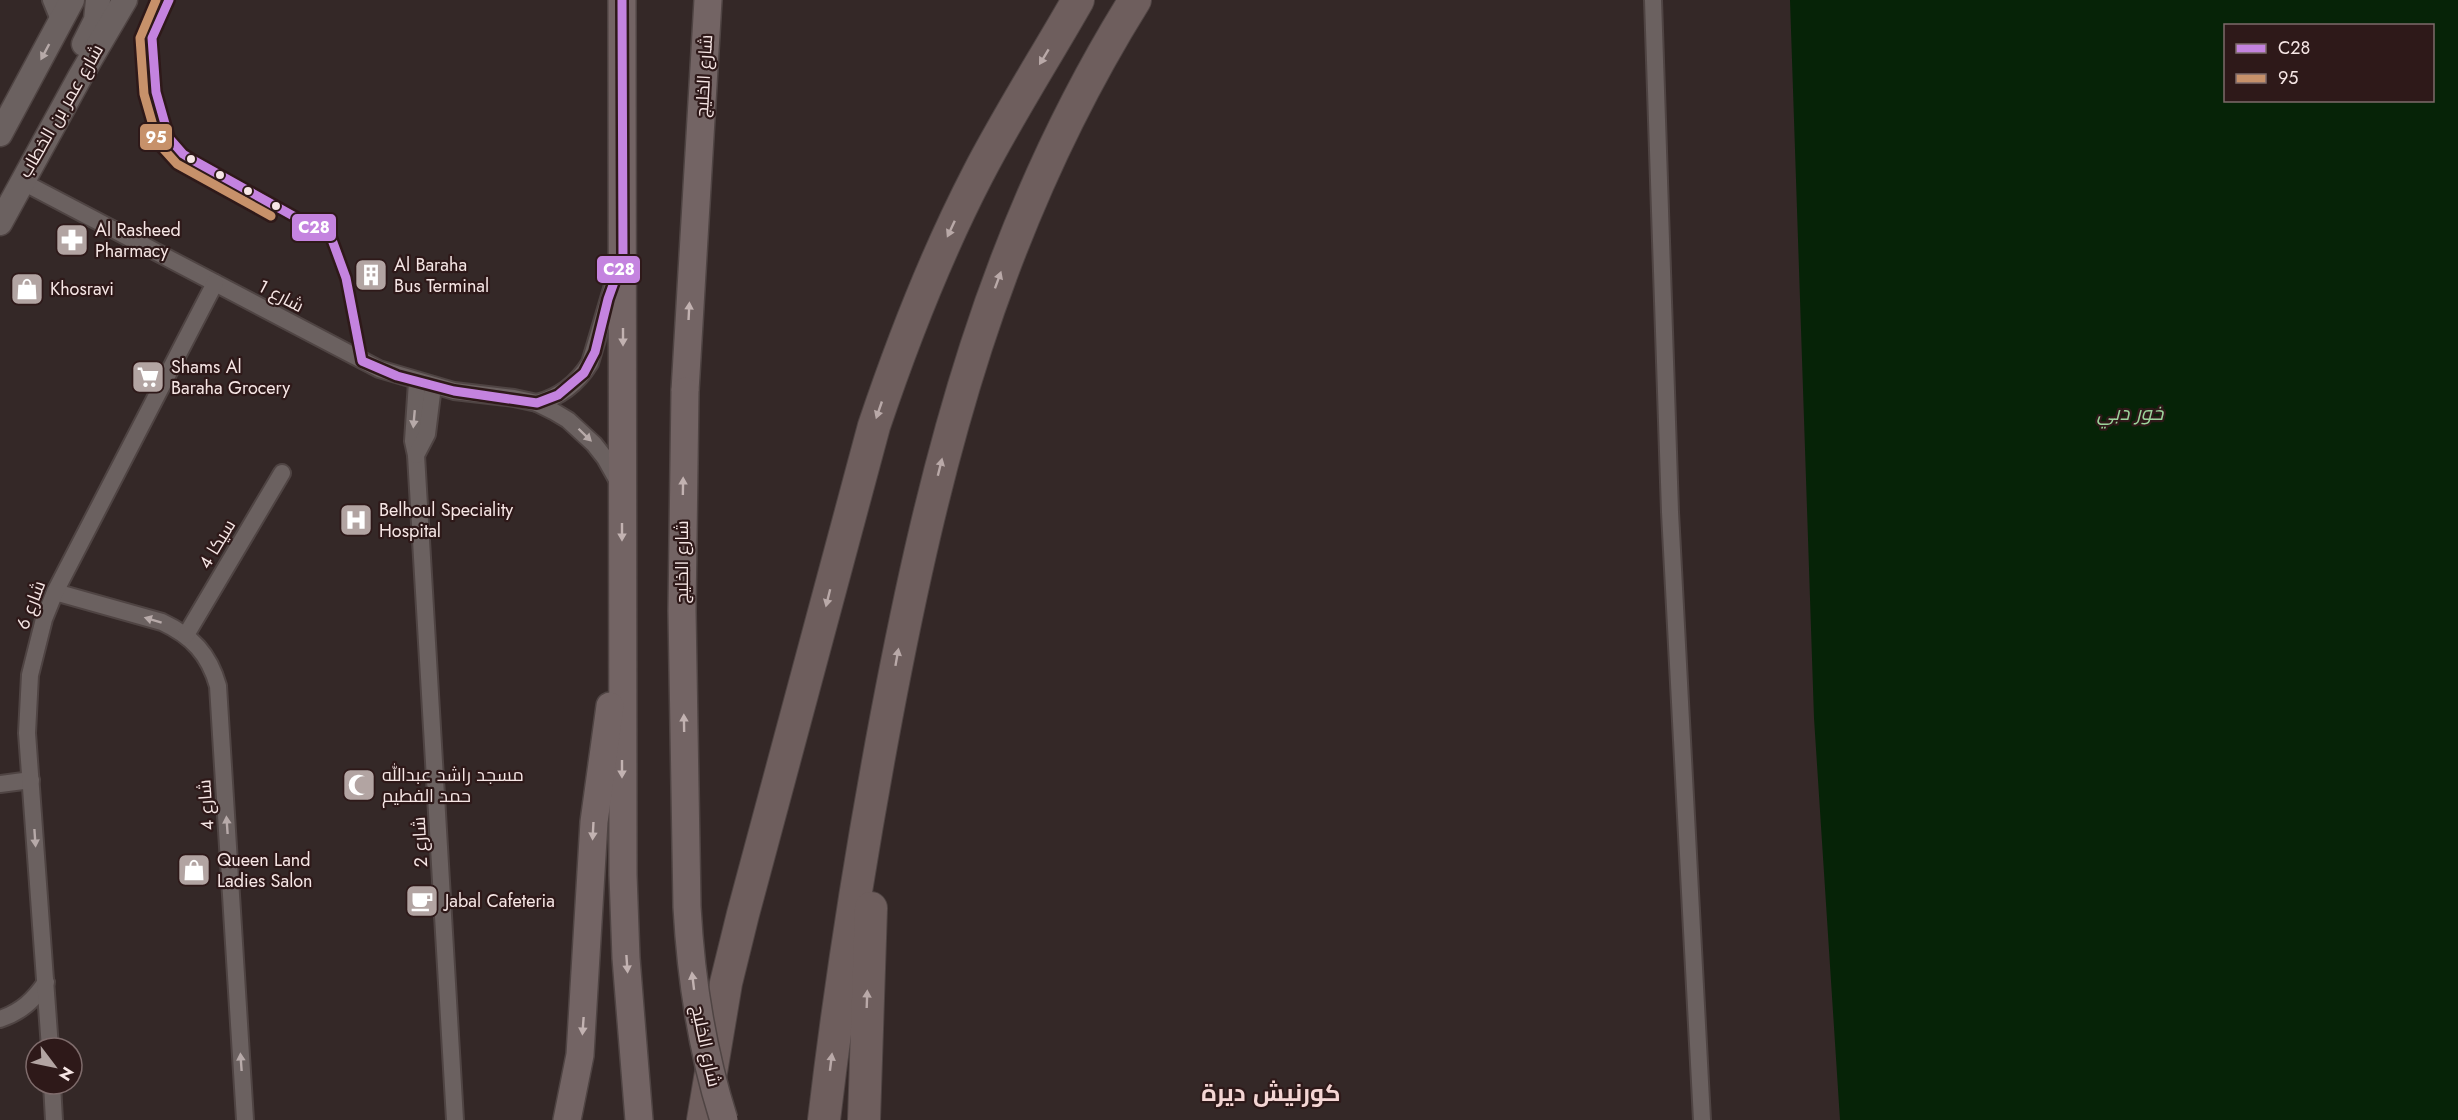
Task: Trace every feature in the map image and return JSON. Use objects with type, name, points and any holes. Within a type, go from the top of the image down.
[{"type":"highway","points":[[703,1120],[724,994],[743,914],[874,426],[897,358],[952,226],[1005,124],[1076,3]]},
{"type":"highway","points":[[824,1120],[857,881],[900,641],[948,435],[986,313],[1028,204],[1090,74],[1128,11]]},
{"type":"highway","points":[[864,1120],[870,915],[887,714]]},
{"type":"main road","points":[[0,134],[72,0]]},
{"type":"main road","points":[[38,152],[38,137],[45,110],[92,31],[98,0]]},
{"type":"main road","name":"شارع عمر بن الخطاب","points":[[0,223],[21,181],[125,0]]},
{"type":"main road","points":[[622,0],[623,874],[626,958],[639,1120]]},
{"type":"main road","points":[[694,0],[705,63]]},
{"type":"main road","name":"شارع الخليج","points":[[708,0],[685,391],[682,611],[689,946],[699,1022],[724,1120]]},
{"type":"main road","points":[[567,1120],[576,1084],[583,1026],[597,786],[611,699],[622,649]]},
{"type":"street","points":[[51,0],[60,22]]},
{"type":"street","points":[[1653,0],[1670,512],[1702,1120]]},
{"type":"street","name":"شارع 1","points":[[21,181],[362,361],[425,384],[474,395],[514,398],[537,403],[568,420],[588,438],[605,458],[622,490]]},
{"type":"street","points":[[537,403],[568,389],[584,373],[590,363],[608,298],[623,257]]},
{"type":"street","name":"شارع 6","points":[[49,1036],[27,733],[30,675],[41,628],[55,592],[214,283]]},
{"type":"street","name":"شارع 2","points":[[425,384],[427,434],[416,455],[455,1120]]},
{"type":"street","name":"4 سيكا","points":[[186,635],[282,473]]},
{"type":"street","name":"شارع 4","points":[[55,592],[162,622],[186,635],[207,657],[218,686],[244,1120]]},
{"type":"street","points":[[0,784],[31,780]]},
{"type":"street","points":[[0,1019],[28,1005],[46,982]]},
{"type":"street","points":[[53,1096],[54,1120]]},
{"type":"water","name":"خور دبي","points":[[1790,0],[2458,0],[2458,1120],[1840,1120],[1814,718]]},
{"type":"transit line","name":"95","points":[[156,0],[140,38],[144,94],[158,143],[177,164],[271,216]]},
{"type":"transit line","name":"C28","points":[[169,0],[152,38],[156,92],[169,138],[183,154],[191,159],[331,237],[346,278],[362,361],[397,376],[454,391],[537,403],[558,395],[584,373],[595,352],[608,299],[623,257],[622,0]]},
{"type":"place","name":"Al Rasheed Pharmacy","points":[[72,240]]},
{"type":"place","name":"Al Baraha Bus Terminal","points":[[371,275]]},
{"type":"place","name":"Khosravi","points":[[27,289]]},
{"type":"place","name":"Shams Al Baraha Grocery","points":[[148,377]]},
{"type":"place","name":"Belhoul Speciality Hospital","points":[[356,520]]},
{"type":"place","name":"مسجد راشد عبدالله حمد الفطيم","points":[[359,785]]},
{"type":"place","name":"Queen Land Ladies Salon","points":[[194,870]]},
{"type":"place","name":"Jabal Cafeteria","points":[[422,901]]},
{"type":"district","name":"كورنيش ديرة","points":[[1271,1093]]}]
